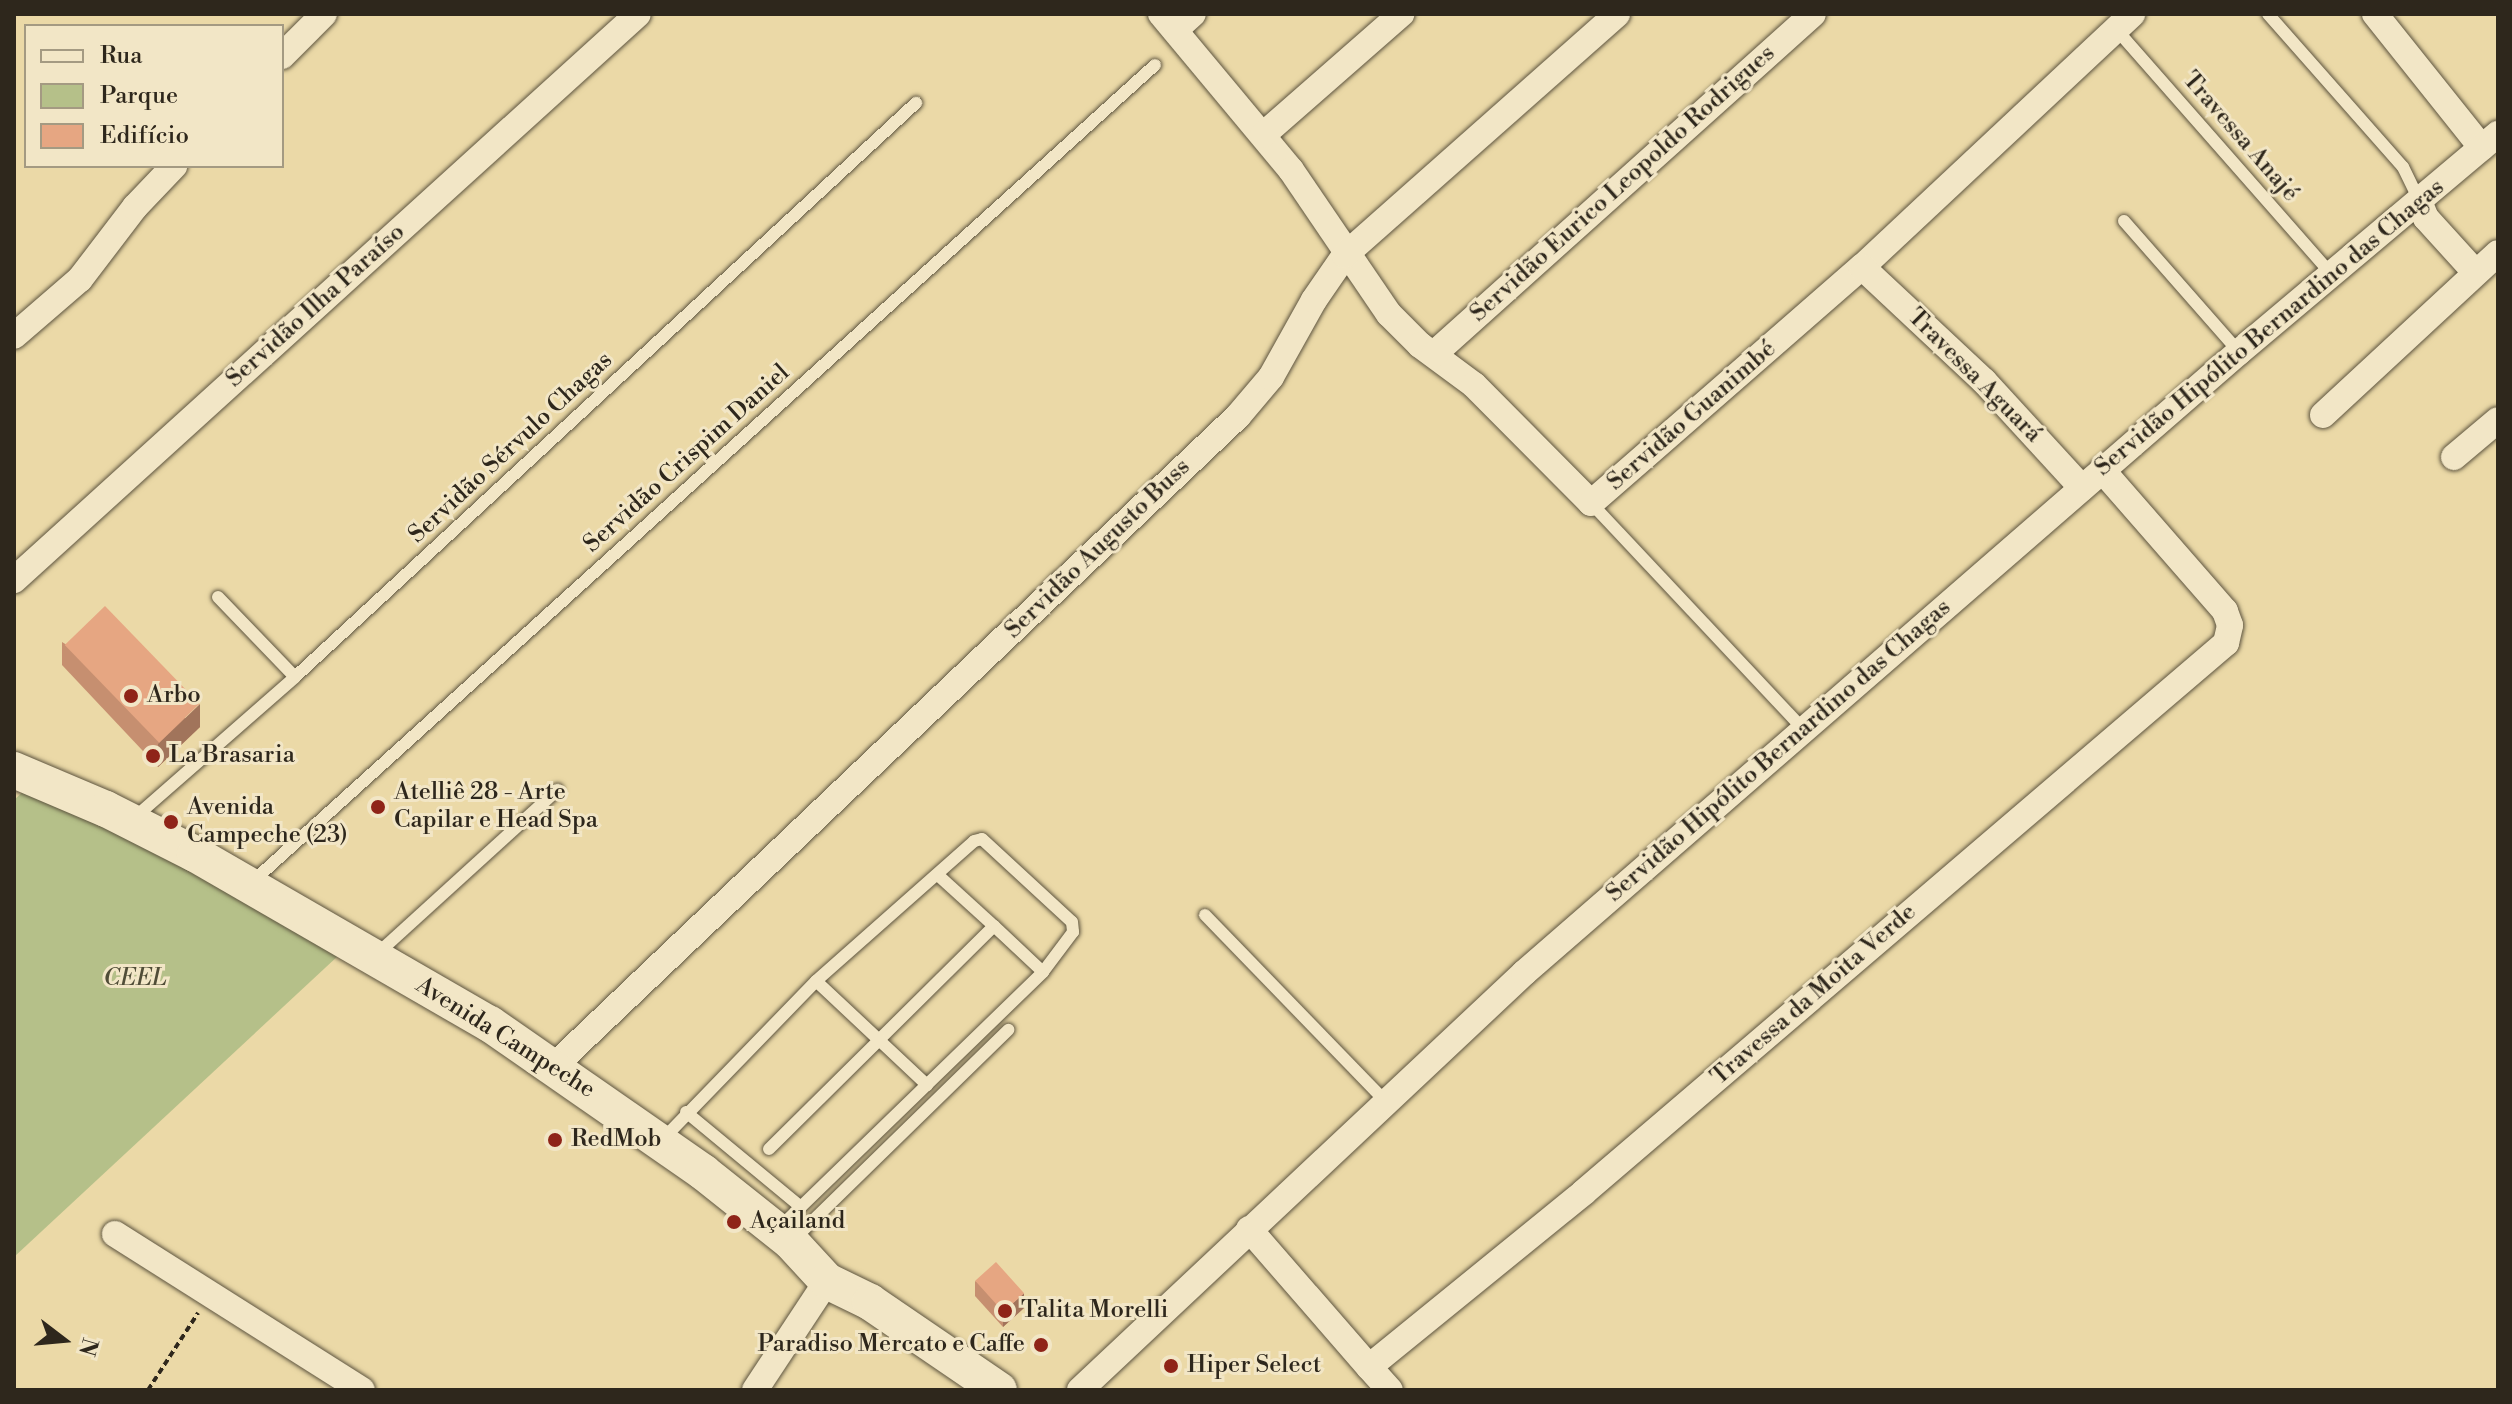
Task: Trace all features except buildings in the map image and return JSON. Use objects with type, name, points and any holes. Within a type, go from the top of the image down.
[{"type":"main road","name":"Avenida Campeche","points":[[14,770],[131,821],[248,885],[375,957],[554,1066],[660,1141],[715,1158],[789,1227],[827,1281],[870,1302],[999,1390]]},
{"type":"street","points":[[284,54],[324,14]]},
{"type":"street","name":"Servidão Ilha Paraíso","points":[[14,580],[638,14]]},
{"type":"street","points":[[1263,135],[1401,14]]},
{"type":"street","name":"Servidão Augusto Buss","points":[[554,1066],[1238,416],[1271,377],[1314,300],[1345,255],[1617,14]]},
{"type":"street","name":"Servidão Eurico Leopoldo Rodrigues","points":[[1434,354],[1813,14]]},
{"type":"street","points":[[2375,14],[2490,141]]},
{"type":"street","name":"Servidão Guanimbé","points":[[1176,19],[1298,181],[1345,255],[1389,314],[1474,385],[1591,503],[1862,267],[2124,22]]},
{"type":"street","name":"Servidão Hipólito Bernardino das Chagas","points":[[1080,1390],[1524,973],[2239,352],[2490,141]]},
{"type":"street","points":[[14,336],[80,279],[135,207],[172,168]]},
{"type":"street","points":[[2419,201],[2426,218],[2475,272]]},
{"type":"street","points":[[2323,415],[2498,253]]},
{"type":"street","name":"Travessa Aguará","points":[[1862,267],[1984,381],[2082,488]]},
{"type":"street","points":[[2454,457],[2498,420]]},
{"type":"street","name":"Travessa da Moita Verde","points":[[1369,1367],[1584,1192],[2226,643],[2230,625],[2225,611],[2102,470]]},
{"type":"street","points":[[1249,1229],[1390,1390]]},
{"type":"street","points":[[115,1234],[362,1390]]},
{"type":"street","points":[[755,1390],[827,1281]]},
{"type":"lane","points":[[2268,14],[2403,167],[2419,201]]},
{"type":"lane","name":"Travessa Anajé","points":[[2124,22],[2331,274]]},
{"type":"lane","name":"Servidão Crispim Daniel","points":[[248,885],[1155,65]]},
{"type":"lane","name":"Servidão Sérvulo Chagas","points":[[131,821],[295,677],[916,103]]},
{"type":"lane","points":[[2124,221],[2239,352]]},
{"type":"lane","points":[[1591,503],[1804,730]]},
{"type":"lane","points":[[218,597],[295,677]]},
{"type":"lane","points":[[375,957],[557,790]]},
{"type":"lane","points":[[660,1141],[816,981],[939,876],[974,841],[982,839],[1072,922],[1073,932],[1043,972],[927,1085],[789,1227]]},
{"type":"lane","points":[[939,876],[1043,972]]},
{"type":"lane","points":[[1205,915],[1385,1101]]},
{"type":"lane","points":[[769,1149],[994,926]]},
{"type":"lane","points":[[816,981],[927,1085]]},
{"type":"lane","points":[[789,1227],[1008,1030]]},
{"type":"lane","points":[[686,1112],[715,1158]]},
{"type":"path","points":[[148,1390],[211,1294]]},
{"type":"green space","name":"CEEL","points":[[27,788],[167,856],[339,955],[14,1257],[14,800]]},
{"type":"place","name":"Arbo","points":[[131,696]]},
{"type":"place","name":"La Brasaria","points":[[153,756]]},
{"type":"place","name":"Atelliê 28 - Arte Capilar e Head Spa","points":[[378,807]]},
{"type":"place","name":"Avenida Campeche (23)","points":[[171,822]]},
{"type":"place","name":"RedMob","points":[[555,1140]]},
{"type":"place","name":"Açailand","points":[[734,1222]]},
{"type":"place","name":"Talita Morelli","points":[[1005,1311]]},
{"type":"place","name":"Paradiso Mercato e Caffe","points":[[1041,1345]]},
{"type":"place","name":"Hiper Select","points":[[1171,1366]]}]
